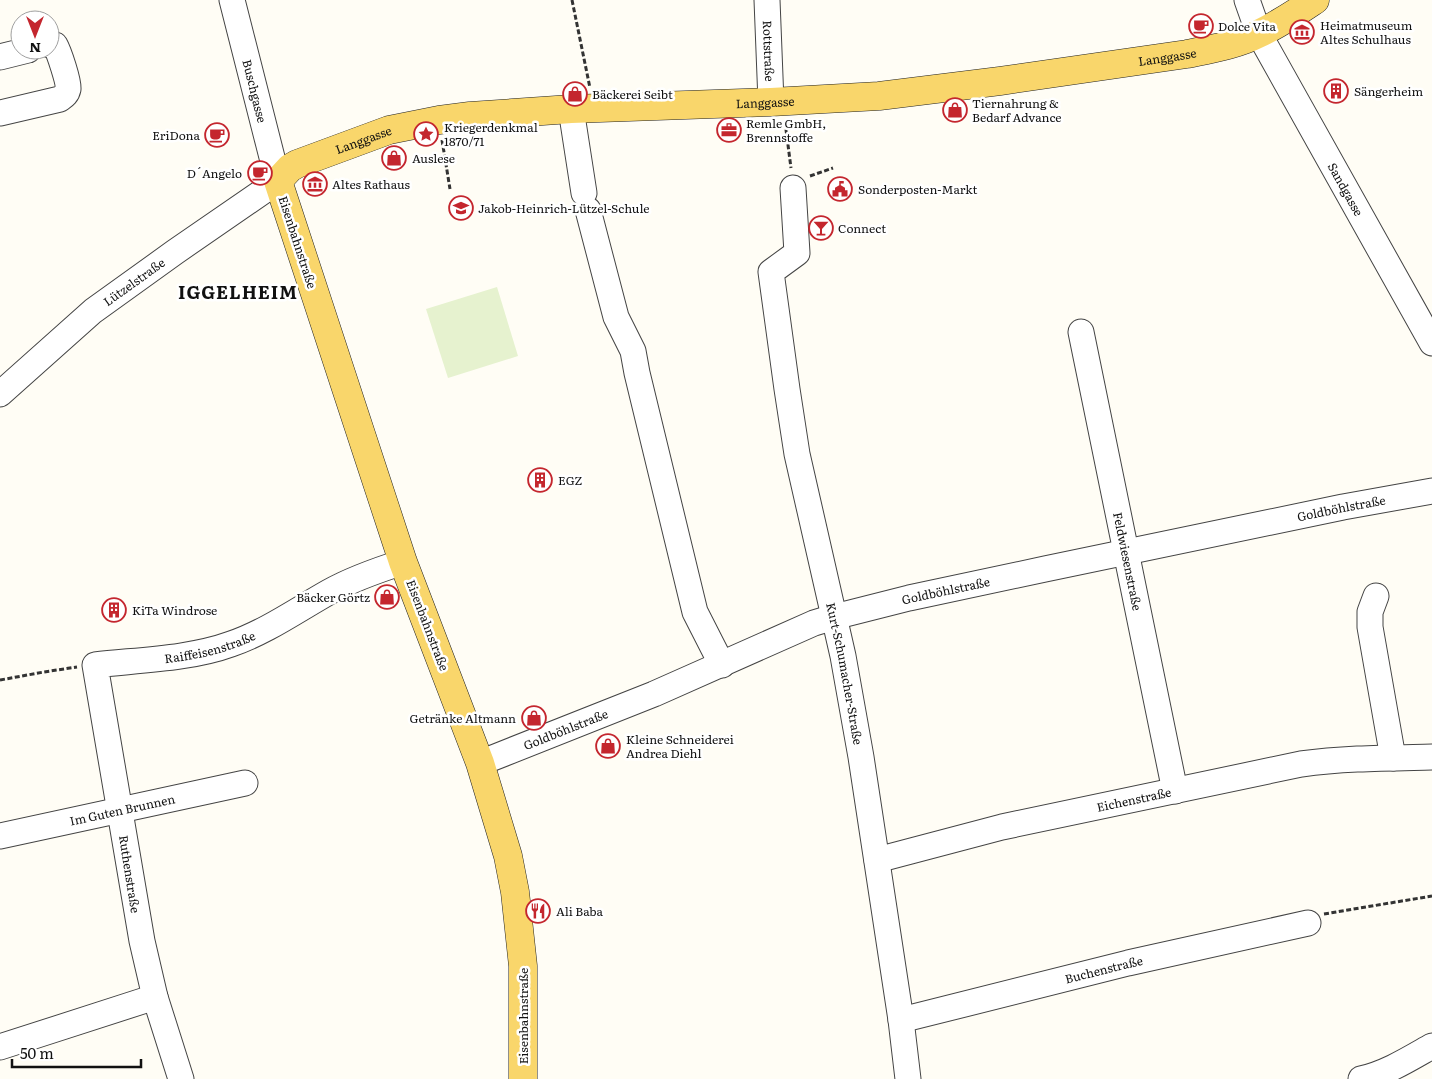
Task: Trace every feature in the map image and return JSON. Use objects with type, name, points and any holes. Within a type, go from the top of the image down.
[{"type":"main road","name":"Langgasse","points":[[278,181],[290,168],[297,164],[389,130],[431,121],[470,116],[582,108],[777,102],[879,96],[1010,80],[1187,54],[1238,42],[1259,34],[1315,0]]},
{"type":"main road","name":"Eisenbahnstraße","points":[[278,181],[403,562],[480,763],[508,856],[515,892],[523,966],[523,1079]]},
{"type":"street","name":"Buschgasse","points":[[232,0],[278,181]]},
{"type":"street","name":"Rottstraße","points":[[767,0],[777,102]]},
{"type":"street","name":"Sandgasse","points":[[1247,0],[1259,34],[1432,343]]},
{"type":"street","points":[[0,113],[60,98],[66,94],[68,88],[60,58]]},
{"type":"street","points":[[582,108],[586,202],[616,317],[633,351],[695,612],[722,665]]},
{"type":"street","name":"Lützelstraße","points":[[0,394],[93,311],[278,181]]},
{"type":"street","name":"Kurt-Schumacher-Straße","points":[[793,185],[798,253],[771,272],[798,454],[843,656],[861,757],[901,1020],[908,1079]]},
{"type":"street","name":"Feldwiesenstraße","points":[[1081,332],[1175,791]]},
{"type":"street","name":"Goldböhlstraße","points":[[480,763],[645,697],[834,617],[909,598],[1432,490]]},
{"type":"street","name":"Raiffeisenstraße","points":[[95,665],[201,652],[230,644],[261,632],[331,591],[371,573],[403,562]]},
{"type":"street","points":[[1376,596],[1370,612],[1370,627],[1393,758]]},
{"type":"street","name":"Ruthenstraße","points":[[95,665],[132,892],[142,941],[155,997],[181,1079]]},
{"type":"street","name":"Eichenstraße","points":[[877,860],[1002,827],[1302,764],[1330,760],[1432,757]]},
{"type":"street","name":"Im Guten Brunnen","points":[[0,836],[245,783]]},
{"type":"street","name":"Buchenstraße","points":[[901,1020],[1128,963],[1308,923]]},
{"type":"street","points":[[0,1047],[155,997]]},
{"type":"street","points":[[1375,1077],[1432,1046]]},
{"type":"path","points":[[572,0],[582,108]]},
{"type":"path","points":[[777,102],[793,185],[833,168]]},
{"type":"path","points":[[443,146],[450,189]]},
{"type":"path","points":[[0,680],[95,665]]},
{"type":"path","points":[[1308,923],[1321,915],[1432,896]]},
{"type":"green space","points":[[497,287],[518,356],[448,378],[426,309]]},
{"type":"place","name":"Dolce Vita","points":[[1201,26]]},
{"type":"place","name":"Heimatmuseum Altes Schulhaus","points":[[1302,32]]},
{"type":"place","name":"Sängerheim","points":[[1336,91]]},
{"type":"place","name":"Bäckerei Seibt","points":[[575,94]]},
{"type":"place","name":"Tiernahrung & Bedarf Advance","points":[[955,110]]},
{"type":"place","name":"Remle GmbH, Brennstoffe","points":[[729,130]]},
{"type":"place","name":"Kriegerdenkmal 1870/71","points":[[426,134]]},
{"type":"place","name":"EriDona","points":[[217,135]]},
{"type":"place","name":"Auslese","points":[[394,158]]},
{"type":"place","name":"D´Angelo","points":[[260,173]]},
{"type":"place","name":"Altes Rathaus","points":[[315,184]]},
{"type":"place","name":"Sonderposten-Markt","points":[[840,189]]},
{"type":"place","name":"Jakob-Heinrich-Lützel-Schule","points":[[461,208]]},
{"type":"place","name":"Connect","points":[[821,228]]},
{"type":"place","name":"EGZ","points":[[540,480]]},
{"type":"place","name":"Bäcker Görtz","points":[[387,597]]},
{"type":"place","name":"KiTa Windrose","points":[[114,610]]},
{"type":"place","name":"Getränke Altmann","points":[[534,718]]},
{"type":"place","name":"Kleine Schneiderei Andrea Diehl","points":[[608,746]]},
{"type":"place","name":"Ali Baba","points":[[538,911]]},
{"type":"district","name":"IGGELHEIM","points":[[238,291]]}]
